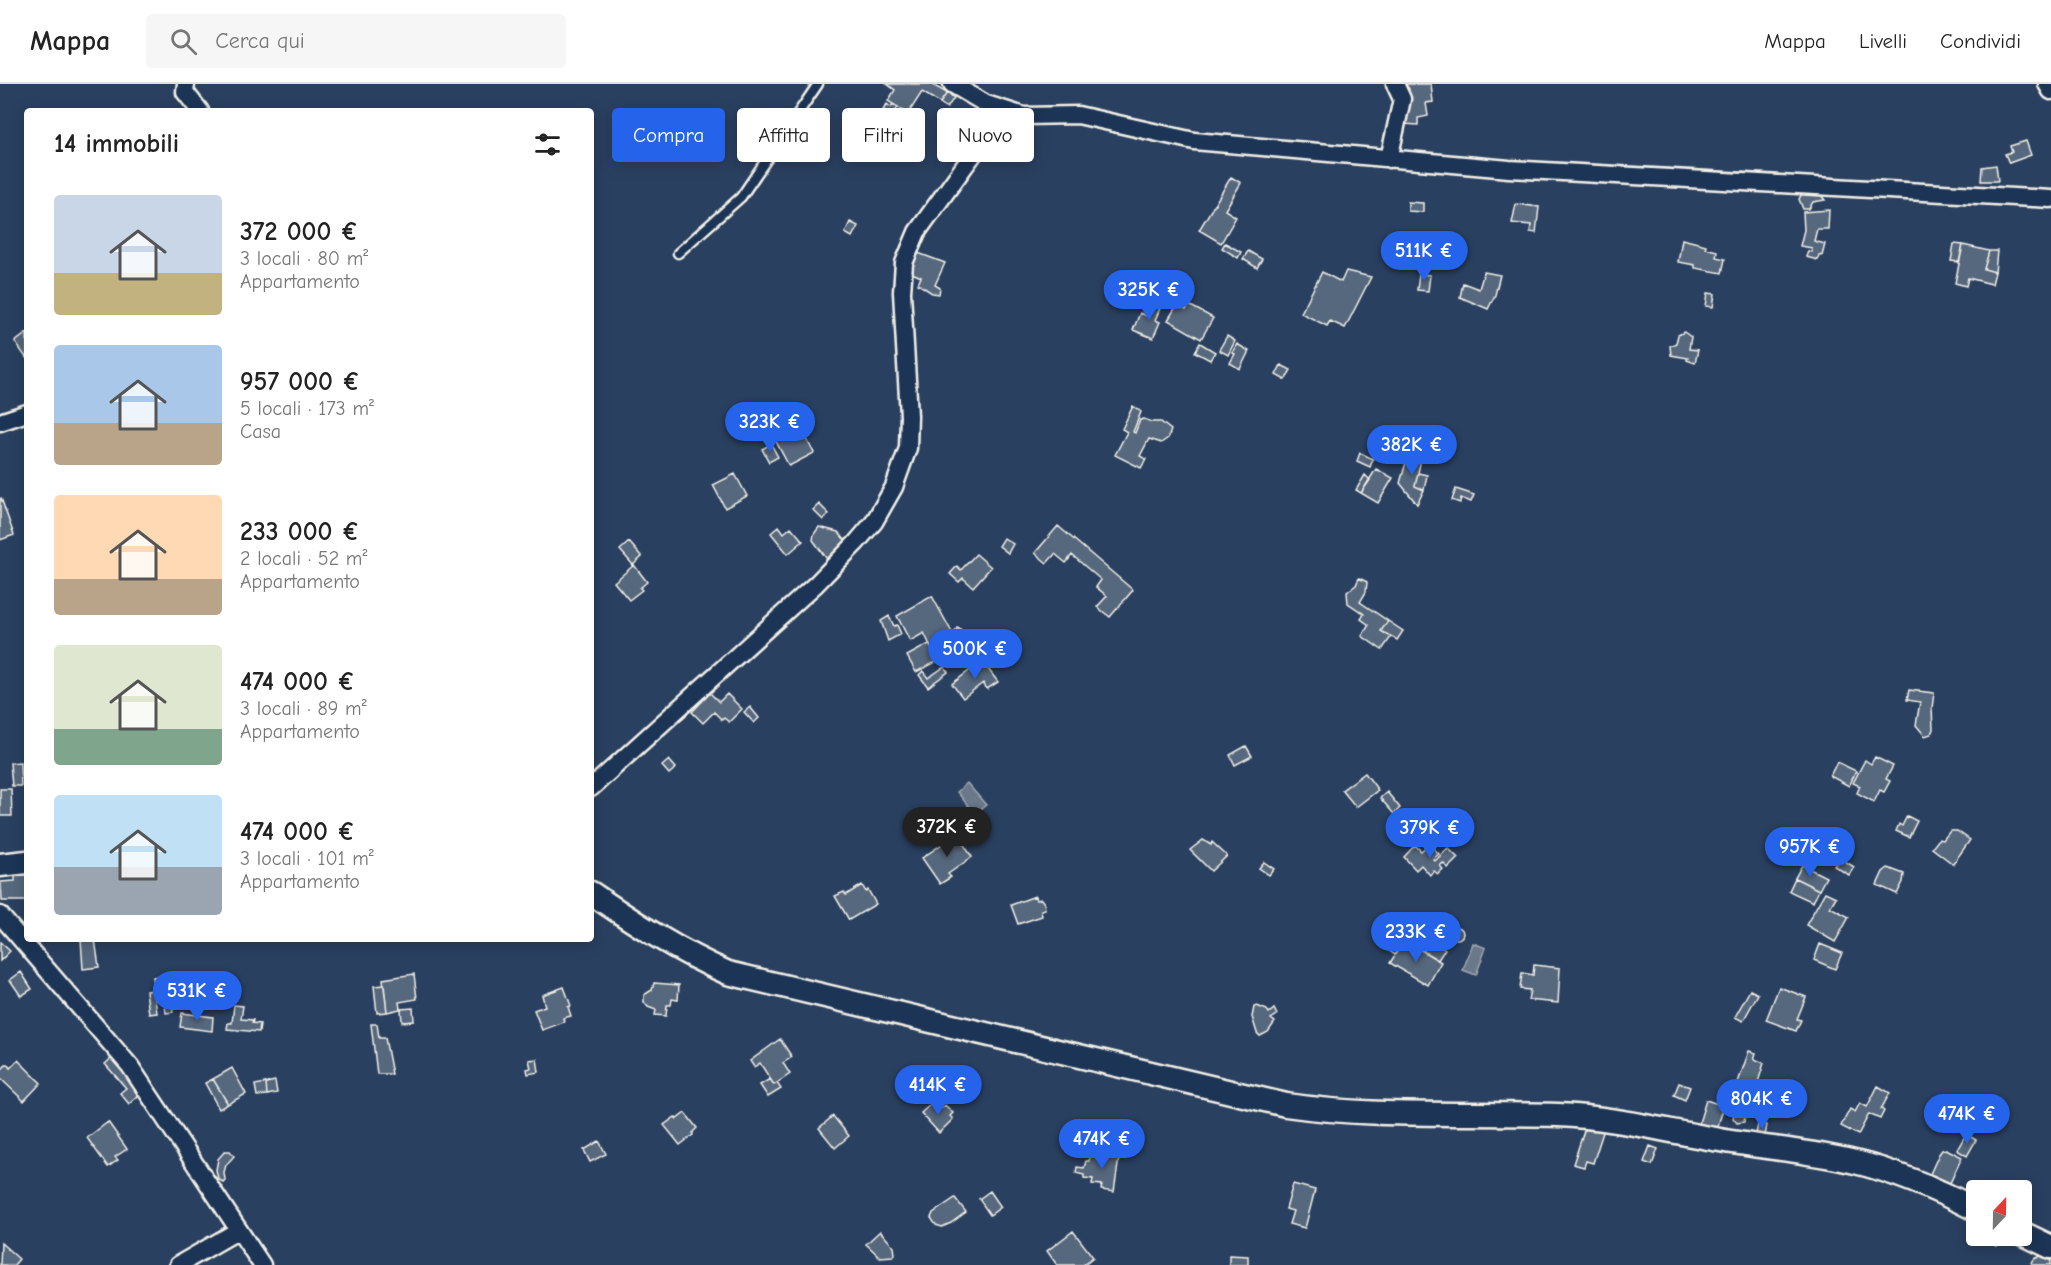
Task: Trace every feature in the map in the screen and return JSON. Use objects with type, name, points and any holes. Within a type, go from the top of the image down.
[{"type":"main road","points":[[0,865],[24,862]]},
{"type":"main road","points":[[594,895],[652,935],[701,962],[728,973],[1286,1105],[1356,1112],[1562,1115],[1628,1122],[1722,1141],[1855,1162],[1916,1181],[1966,1205]]},
{"type":"main road","points":[[2032,1238],[2051,1247]]},
{"type":"street","points":[[186,84],[185,92],[198,108]]},
{"type":"street","points":[[952,84],[986,104],[999,108]]},
{"type":"street","points":[[1389,159],[1402,99],[1395,84]]},
{"type":"street","points":[[2047,84],[2051,91]]},
{"type":"street","points":[[1034,116],[1078,115],[1194,141],[1521,170],[2051,199]]},
{"type":"street","points":[[594,785],[816,584],[874,522],[894,487],[908,448],[909,416],[902,292],[904,262],[917,232],[968,162]]},
{"type":"street","points":[[0,422],[24,414]]},
{"type":"street","points":[[0,915],[130,1066],[262,1265]]},
{"type":"street","points":[[178,1265],[239,1230]]},
{"type":"lane","points":[[678,253],[741,197],[818,84]]},
{"type":"water","points":[[967,783],[986,805],[975,814],[957,792]]},
{"type":"water","points":[[1473,943],[1486,948],[1476,975],[1463,970]]},
{"type":"building","points":[[887,84],[931,84],[947,93],[940,103],[922,92],[912,108],[899,108],[888,101],[895,90]]},
{"type":"building","points":[[1405,84],[1431,84],[1433,102],[1426,103],[1428,116],[1418,118],[1418,125],[1404,124],[1409,89]]},
{"type":"building","points":[[947,93],[954,98],[947,108],[940,103]]},
{"type":"building","points":[[887,104],[891,107],[893,104],[898,107],[897,108],[884,108]]},
{"type":"building","points":[[2026,141],[2031,155],[2009,163],[2005,154],[2012,152],[2010,146]]},
{"type":"building","points":[[1996,165],[1998,181],[1981,181],[1982,167]]},
{"type":"building","points":[[1231,177],[1241,183],[1225,210],[1236,217],[1221,243],[1199,230]]},
{"type":"building","points":[[1803,192],[1819,193],[1825,200],[1813,202],[1809,209],[1803,209],[1799,199]]},
{"type":"building","points":[[1408,202],[1423,203],[1423,212],[1408,211]]},
{"type":"building","points":[[1516,204],[1539,207],[1536,233],[1530,232],[1531,225],[1512,223]]},
{"type":"building","points":[[1829,210],[1828,229],[1817,229],[1814,241],[1825,244],[1822,256],[1819,255],[1818,260],[1806,257],[1808,251],[1812,252],[1812,248],[1800,246],[1804,230],[1803,212]]},
{"type":"building","points":[[850,222],[858,226],[852,237],[845,233]]},
{"type":"building","points":[[1682,239],[1706,245],[1705,248],[1717,251],[1716,257],[1725,259],[1722,273],[1678,262]]},
{"type":"building","points":[[1225,243],[1241,252],[1238,258],[1222,248]]},
{"type":"building","points":[[1954,244],[1963,245],[1959,262],[1951,261]]},
{"type":"building","points":[[1963,245],[1989,251],[1984,269],[1995,272],[1992,284],[1968,278],[1966,286],[1955,283]]},
{"type":"building","points":[[1248,251],[1262,259],[1257,268],[1243,259]]},
{"type":"building","points":[[1989,251],[1997,251],[1995,272],[1984,269]]},
{"type":"building","points":[[918,253],[945,263],[935,285],[940,288],[939,294],[932,293],[918,284],[921,277],[910,272]]},
{"type":"building","points":[[1346,271],[1371,277],[1345,328],[1330,321],[1327,326],[1301,313],[1322,272],[1341,282]]},
{"type":"building","points":[[1484,272],[1500,275],[1495,295],[1488,309],[1460,297],[1463,283],[1479,289]]},
{"type":"building","points":[[1419,274],[1430,275],[1428,291],[1417,290]]},
{"type":"building","points":[[1708,293],[1715,294],[1713,307],[1706,306]]},
{"type":"building","points":[[1153,300],[1162,304],[1155,320],[1160,322],[1153,338],[1133,330],[1140,313],[1147,316]]},
{"type":"building","points":[[1177,305],[1186,310],[1189,305],[1213,318],[1201,339],[1168,320]]},
{"type":"building","points":[[1684,332],[1691,337],[1689,349],[1698,350],[1695,363],[1687,360],[1688,358],[1671,355],[1670,346],[1676,343],[1678,335]]},
{"type":"building","points":[[24,335],[24,355],[15,342]]},
{"type":"building","points":[[1227,336],[1235,341],[1228,355],[1219,350]]},
{"type":"building","points":[[1200,343],[1215,352],[1210,360],[1195,352]]},
{"type":"building","points":[[1237,344],[1249,351],[1240,369],[1230,363]]},
{"type":"building","points":[[1281,365],[1291,370],[1285,380],[1276,375]]},
{"type":"building","points":[[1133,406],[1141,412],[1133,432],[1135,433],[1140,420],[1144,419],[1161,422],[1171,430],[1168,438],[1161,443],[1149,439],[1140,456],[1146,459],[1141,468],[1115,455],[1127,432],[1122,429]]},
{"type":"building","points":[[794,422],[799,432],[802,430],[814,453],[789,466],[772,434]]},
{"type":"building","points":[[771,444],[778,457],[769,462],[762,449]]},
{"type":"building","points":[[1409,452],[1422,455],[1415,486],[1424,490],[1417,504],[1400,483]]},
{"type":"building","points":[[1360,453],[1373,459],[1370,467],[1357,461]]},
{"type":"building","points":[[1376,469],[1393,478],[1378,503],[1361,493]]},
{"type":"building","points":[[1418,473],[1427,475],[1424,490],[1415,486]]},
{"type":"building","points":[[735,474],[747,496],[725,508],[713,485]]},
{"type":"building","points":[[1365,475],[1370,480],[1361,493],[1356,490]]},
{"type":"building","points":[[1456,489],[1474,495],[1471,502],[1461,498],[1460,503],[1452,500]]},
{"type":"building","points":[[0,499],[14,535],[0,540]]},
{"type":"building","points":[[819,504],[829,514],[823,520],[813,510]]},
{"type":"building","points":[[779,526],[784,533],[791,527],[803,541],[788,554],[771,533]]},
{"type":"building","points":[[1058,526],[1133,590],[1110,617],[1097,607],[1107,596],[1096,587],[1101,580],[1072,555],[1066,563],[1055,554],[1047,563],[1035,553]]},
{"type":"building","points":[[819,527],[838,532],[846,541],[827,559],[813,540]]},
{"type":"building","points":[[1004,538],[1013,544],[1008,553],[999,546]]},
{"type":"building","points":[[629,542],[642,557],[633,565],[620,550]]},
{"type":"building","points":[[976,554],[991,567],[973,587],[963,578],[959,582],[950,574],[957,566],[961,570]]},
{"type":"building","points":[[634,565],[647,582],[640,588],[642,590],[629,600],[614,582]]},
{"type":"building","points":[[1359,578],[1367,582],[1366,592],[1360,602],[1388,621],[1381,631],[1391,637],[1382,650],[1362,636],[1369,625],[1361,619],[1364,614],[1348,603],[1347,592],[1356,585]]},
{"type":"building","points":[[932,596],[961,649],[938,661],[924,633],[910,641],[897,616]]},
{"type":"building","points":[[889,616],[901,634],[888,641],[881,621]]},
{"type":"building","points":[[1388,621],[1403,631],[1397,640],[1381,631]]},
{"type":"building","points":[[957,628],[966,632],[960,647],[953,636]]},
{"type":"building","points":[[929,644],[938,661],[916,672],[907,656]]},
{"type":"building","points":[[982,661],[998,682],[987,689],[983,683],[963,698],[952,684]]},
{"type":"building","points":[[944,667],[948,672],[928,687],[919,675],[923,671],[928,678]]},
{"type":"building","points":[[1909,690],[1934,693],[1931,734],[1925,736],[1916,725],[1920,702],[1907,700]]},
{"type":"building","points":[[710,693],[719,702],[727,694],[742,709],[729,722],[724,718],[722,720],[714,712],[703,723],[692,712]]},
{"type":"building","points":[[750,707],[759,718],[754,723],[744,712]]},
{"type":"building","points":[[1246,746],[1252,756],[1235,765],[1230,755]]},
{"type":"building","points":[[1875,757],[1893,766],[1886,779],[1890,781],[1884,792],[1880,790],[1874,802],[1857,793],[1860,786],[1853,783],[1865,760],[1871,764]]},
{"type":"building","points":[[669,760],[676,768],[669,774],[662,766]]},
{"type":"building","points":[[20,762],[21,786],[12,786],[10,763]]},
{"type":"building","points":[[1837,762],[1856,771],[1849,786],[1830,776]]},
{"type":"building","points":[[1365,773],[1378,790],[1356,807],[1342,790]]},
{"type":"building","points":[[0,789],[11,789],[12,816],[0,816]]},
{"type":"building","points":[[1387,792],[1400,808],[1394,814],[1380,798]]},
{"type":"building","points":[[1907,816],[1917,821],[1909,837],[1896,831],[1899,824],[1902,826]]},
{"type":"building","points":[[1950,831],[1957,831],[1970,840],[1953,864],[1932,848]]},
{"type":"building","points":[[957,834],[972,857],[948,874],[951,877],[940,884],[922,858]]},
{"type":"building","points":[[1203,840],[1211,845],[1212,842],[1227,856],[1211,871],[1190,850]]},
{"type":"building","points":[[1429,844],[1439,854],[1433,859],[1435,861],[1448,848],[1458,858],[1448,868],[1443,863],[1440,866],[1443,869],[1438,874],[1434,871],[1430,875],[1421,865],[1416,870],[1404,857],[1415,845],[1421,851]]},
{"type":"building","points":[[1840,858],[1854,867],[1849,875],[1834,866]]},
{"type":"building","points":[[1264,862],[1274,869],[1269,875],[1259,868]]},
{"type":"building","points":[[1802,865],[1826,877],[1819,890],[1795,878]]},
{"type":"building","points":[[1888,868],[1904,874],[1897,894],[1877,885],[1883,872]]},
{"type":"building","points":[[15,872],[24,872],[24,901],[2,901],[1,882],[15,881]]},
{"type":"building","points":[[1795,878],[1819,890],[1813,902],[1789,891]]},
{"type":"building","points":[[862,885],[866,892],[868,890],[876,904],[849,920],[835,896],[844,892],[846,895]]},
{"type":"building","points":[[1825,892],[1836,897],[1830,907],[1849,917],[1835,942],[1806,925]]},
{"type":"building","points":[[1035,896],[1036,900],[1041,899],[1044,903],[1045,909],[1041,910],[1042,916],[1018,924],[1011,905]]},
{"type":"building","points":[[1459,927],[1463,933],[1459,939],[1455,939],[1451,931]]},
{"type":"building","points":[[1394,933],[1404,940],[1395,955],[1384,947]]},
{"type":"building","points":[[1404,940],[1441,962],[1428,985],[1390,963]]},
{"type":"building","points":[[1430,940],[1445,949],[1438,960],[1423,951]]},
{"type":"building","points":[[0,942],[10,951],[0,961]]},
{"type":"building","points":[[81,942],[95,942],[99,967],[83,969]]},
{"type":"building","points":[[1820,944],[1842,953],[1835,969],[1814,960]]},
{"type":"building","points":[[1534,965],[1560,968],[1558,1003],[1528,1000],[1530,990],[1520,989],[1522,973],[1533,975]]},
{"type":"building","points":[[21,972],[32,989],[21,996],[10,980]]},
{"type":"building","points":[[414,974],[417,999],[399,1002],[400,1009],[387,1012],[383,979]]},
{"type":"building","points":[[168,975],[173,1012],[166,1013],[164,998],[155,999],[157,1013],[149,1014],[146,991],[155,990],[153,977]]},
{"type":"building","points":[[654,983],[679,985],[678,1000],[672,999],[671,1005],[667,1005],[666,1016],[655,1015],[656,1010],[648,1007],[644,1002],[644,995],[652,990]]},
{"type":"building","points":[[384,985],[387,1012],[377,1013],[374,986]]},
{"type":"building","points":[[564,987],[571,1006],[568,1007],[571,1016],[563,1018],[564,1022],[542,1030],[534,1010],[545,1006],[542,995]]},
{"type":"building","points":[[1779,987],[1806,997],[1797,1019],[1801,1020],[1796,1031],[1766,1020]]},
{"type":"building","points":[[1750,990],[1758,994],[1743,1021],[1735,1017]]},
{"type":"building","points":[[234,1005],[243,1006],[241,1019],[253,1020],[252,1023],[260,1024],[259,1032],[227,1029],[228,1023],[232,1023]]},
{"type":"building","points":[[1257,1006],[1269,1013],[1274,1009],[1277,1015],[1271,1019],[1275,1022],[1268,1032],[1260,1036],[1252,1017],[1254,1007]]},
{"type":"building","points":[[413,1008],[414,1021],[402,1022],[401,1009]]},
{"type":"building","points":[[182,1013],[213,1017],[212,1031],[180,1027]]},
{"type":"building","points":[[371,1024],[377,1024],[379,1038],[385,1038],[392,1074],[377,1074]]},
{"type":"building","points":[[780,1039],[792,1057],[783,1063],[790,1074],[774,1085],[760,1063],[754,1067],[750,1061]]},
{"type":"building","points":[[1749,1051],[1756,1053],[1754,1059],[1764,1063],[1755,1092],[1749,1091],[1744,1122],[1737,1123],[1729,1108]]},
{"type":"building","points":[[115,1055],[145,1090],[129,1104],[120,1093],[126,1088],[105,1064]]},
{"type":"building","points":[[537,1059],[539,1072],[528,1074],[527,1069],[531,1068],[529,1060]]},
{"type":"building","points":[[18,1060],[41,1083],[24,1101],[0,1078],[0,1071],[7,1064],[10,1068]]},
{"type":"building","points":[[232,1068],[246,1094],[228,1104],[213,1079]]},
{"type":"building","points":[[213,1079],[228,1104],[219,1109],[205,1083]]},
{"type":"building","points":[[770,1079],[781,1089],[768,1097],[760,1085]]},
{"type":"building","points":[[275,1081],[277,1093],[267,1095],[266,1083]]},
{"type":"building","points":[[266,1083],[267,1095],[257,1096],[255,1085]]},
{"type":"building","points":[[1679,1083],[1690,1087],[1685,1100],[1674,1095]]},
{"type":"building","points":[[1878,1086],[1890,1093],[1881,1109],[1884,1111],[1880,1119],[1869,1114],[1858,1135],[1841,1126],[1850,1109],[1855,1112],[1860,1103],[1867,1107]]},
{"type":"building","points":[[935,1100],[942,1108],[945,1105],[953,1113],[950,1116],[953,1119],[939,1133],[921,1113]]},
{"type":"building","points":[[1706,1100],[1724,1106],[1717,1129],[1699,1123]]},
{"type":"building","points":[[685,1113],[697,1128],[693,1135],[680,1145],[664,1125]]},
{"type":"building","points":[[833,1116],[849,1136],[835,1148],[819,1128]]},
{"type":"building","points":[[108,1122],[127,1149],[115,1157],[118,1160],[108,1167],[87,1138]]},
{"type":"building","points":[[1758,1124],[1767,1125],[1765,1136],[1756,1134]]},
{"type":"building","points":[[1586,1125],[1605,1126],[1593,1163],[1586,1161],[1584,1167],[1573,1164]]},
{"type":"building","points":[[1966,1134],[1976,1140],[1967,1156],[1957,1150]]},
{"type":"building","points":[[599,1141],[606,1154],[590,1162],[584,1150]]},
{"type":"building","points":[[1650,1146],[1658,1149],[1652,1165],[1644,1162]]},
{"type":"building","points":[[1103,1149],[1120,1151],[1114,1192],[1101,1190],[1102,1185],[1092,1184],[1093,1179],[1084,1178],[1084,1175],[1076,1173],[1077,1167],[1084,1168],[1090,1155],[1102,1157]]},
{"type":"building","points":[[1946,1149],[1962,1157],[1950,1183],[1930,1174],[1939,1154]]},
{"type":"building","points":[[225,1151],[230,1151],[234,1156],[226,1165],[223,1182],[218,1179],[216,1170],[218,1159]]},
{"type":"building","points":[[1293,1184],[1315,1190],[1305,1228],[1289,1224],[1293,1211],[1286,1209]]},
{"type":"building","points":[[990,1191],[1001,1207],[990,1215],[979,1199]]},
{"type":"building","points":[[955,1198],[966,1212],[942,1227],[936,1225],[931,1218],[933,1213]]},
{"type":"building","points":[[880,1231],[894,1247],[893,1256],[880,1257],[866,1244]]},
{"type":"building","points":[[1073,1231],[1093,1257],[1083,1265],[1057,1265],[1047,1251]]},
{"type":"building","points":[[1,1243],[19,1259],[14,1265],[0,1265]]},
{"type":"building","points":[[1229,1255],[1248,1256],[1248,1265],[1229,1265]]},
{"type":"building","points":[[2041,1256],[2051,1261],[2051,1265],[2031,1265],[2034,1259]]}]
